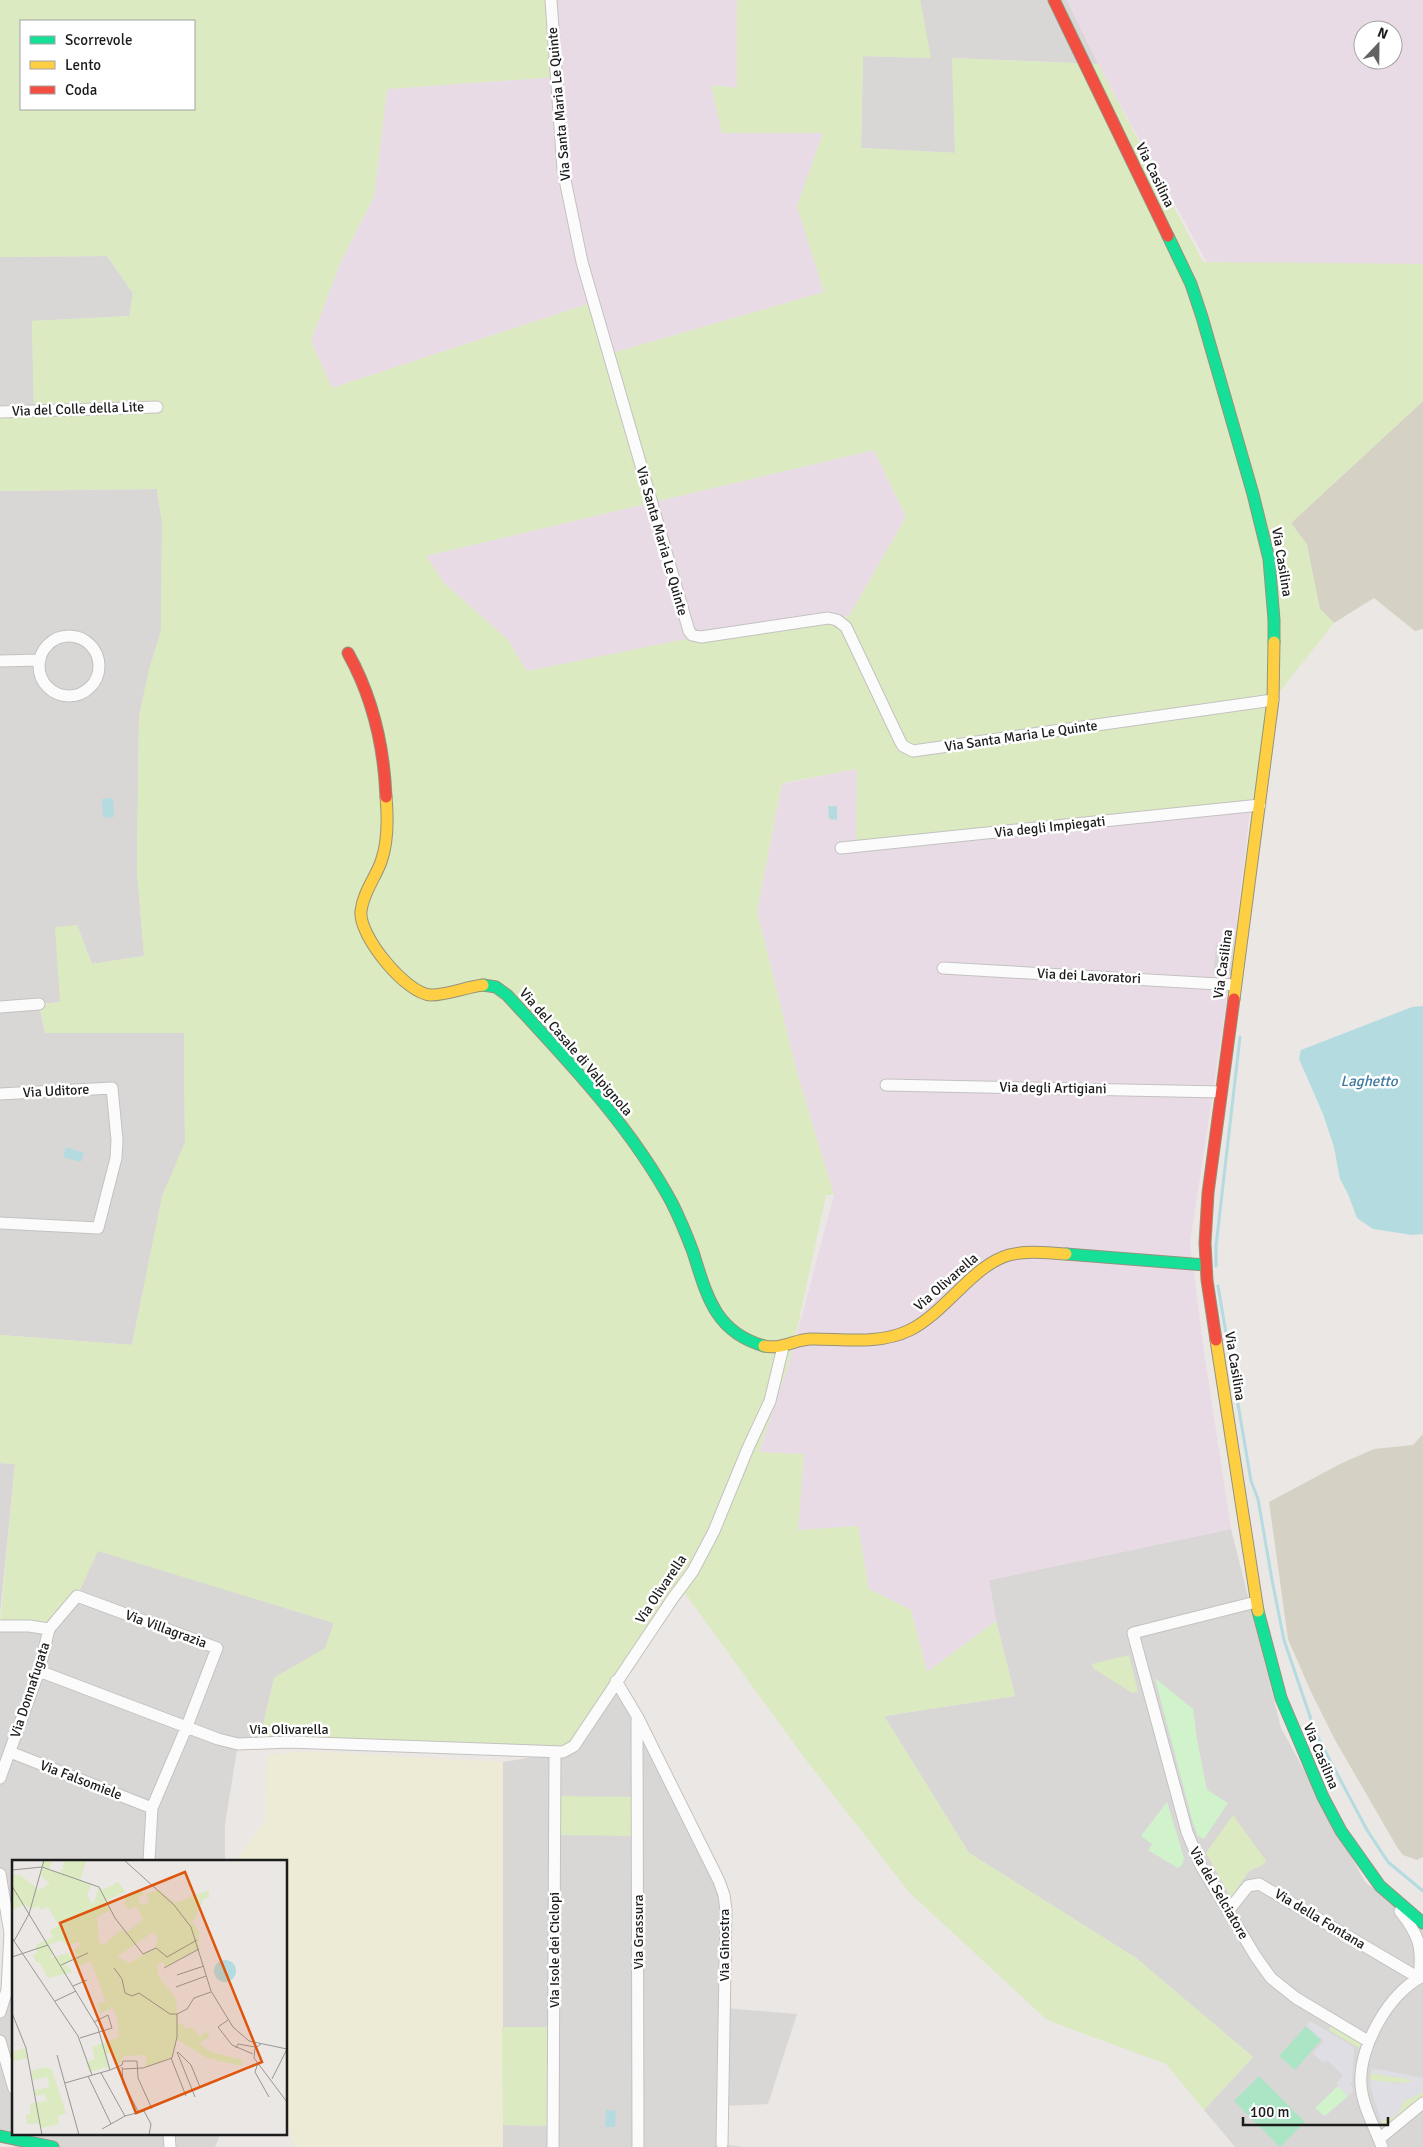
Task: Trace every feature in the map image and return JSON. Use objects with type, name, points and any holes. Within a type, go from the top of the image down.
[{"type":"main road","name":"Via Casilina","points":[[1054,0],[1180,260],[1202,317],[1253,494],[1269,560],[1274,608],[1273,700],[1207,1203],[1205,1265],[1256,1602],[1277,1685],[1308,1764],[1338,1826],[1378,1883],[1398,1903],[1423,1923]]},
{"type":"main road","name":"Via del Casale di Valpignola","points":[[348,652],[362,675],[369,695],[380,742],[385,786],[384,849],[379,868],[364,898],[360,913],[362,926],[367,936],[406,984],[417,992],[433,995],[486,984],[496,986],[504,992],[588,1085],[645,1160],[668,1198],[683,1228],[712,1304],[722,1322],[732,1332],[752,1342],[770,1347],[784,1347]]},
{"type":"main road","name":"Via Olivarella","points":[[784,1347],[805,1339],[853,1341],[882,1339],[903,1334],[927,1320],[985,1267],[1001,1257],[1014,1254],[1036,1252],[1205,1265]]},
{"type":"main road","points":[[0,2136],[27,2137],[53,2147]]},
{"type":"street","name":"Via Santa Maria Le Quinte","points":[[551,0],[563,170],[580,253],[689,632],[692,635],[701,637],[828,618],[837,620],[846,627],[900,741],[904,746],[913,751],[1273,700]]},
{"type":"street","name":"Via del Colle della Lite","points":[[0,412],[156,407]]},
{"type":"street","points":[[74,636],[90,644],[98,660],[99,669],[91,686],[84,692],[74,696],[65,696],[55,693],[42,679],[39,670],[40,660],[43,652],[56,639],[74,636]]},
{"type":"street","points":[[0,661],[40,660]]},
{"type":"street","name":"Via degli Impiegati","points":[[841,848],[1260,805]]},
{"type":"street","name":"Via dei Lavoratori","points":[[943,968],[1235,985]]},
{"type":"street","points":[[0,1007],[39,1004]]},
{"type":"street","name":"Via degli Artigiani","points":[[886,1085],[1221,1092]]},
{"type":"street","name":"Via Uditore","points":[[0,1094],[112,1088],[117,1140],[116,1158],[98,1228],[0,1223]]},
{"type":"street","name":"Via Olivarella","points":[[39,1671],[218,1739],[238,1744],[288,1742],[563,1752],[574,1746],[616,1681],[694,1571],[714,1532],[748,1448],[770,1401],[784,1347]]},
{"type":"street","name":"Via Villagrazia","points":[[49,1629],[77,1596],[217,1648],[187,1726]]},
{"type":"street","name":"Via del Selciatore","points":[[1256,1602],[1133,1633],[1190,1844],[1198,1862],[1264,1968],[1280,1986],[1368,2041]]},
{"type":"street","points":[[0,1626],[29,1626],[49,1629]]},
{"type":"street","name":"Via Donnafugata","points":[[0,1778],[39,1671],[49,1629]]},
{"type":"street","name":"Via Ginostra","points":[[616,1681],[637,1716],[719,1881],[724,1895],[726,1910],[722,2144]]},
{"type":"street","name":"Via Grassura","points":[[637,1716],[638,2147]]},
{"type":"street","points":[[149,1860],[152,1808],[187,1726]]},
{"type":"street","name":"Via Falsomiele","points":[[10,1752],[152,1808]]},
{"type":"street","name":"Via Isole dei Ciclopi","points":[[553,2147],[554,1753]]},
{"type":"street","points":[[0,1874],[12,1951],[7,1990],[0,2012]]},
{"type":"street","points":[[1378,1883],[1415,1931],[1421,1946],[1423,1961],[1421,1977],[1392,2004],[1375,2026],[1368,2041],[1362,2068],[1361,2086],[1380,2143],[1423,2103]]},
{"type":"street","name":"Via della Fontana","points":[[1228,1911],[1248,1886],[1259,1884],[1421,1977]]},
{"type":"street","points":[[0,2041],[12,2082]]},
{"type":"street","points":[[169,2134],[170,2147]]},
{"type":"shaded area","points":[[551,0],[742,0],[737,1],[737,88],[711,85],[823,133],[798,206],[824,292],[609,354],[593,302],[332,388],[311,341],[341,261],[374,197],[387,89],[556,77]]},
{"type":"shaded area","points":[[920,0],[1067,0],[1098,64],[953,58],[955,153],[861,148],[863,56],[930,58]]},
{"type":"shaded area","points":[[1067,0],[1423,0],[1423,269],[1214,275],[1098,64]]},
{"type":"shaded area","points":[[107,256],[133,293],[130,316],[32,321],[34,410],[0,412],[0,257]]},
{"type":"shaded area","points":[[1423,401],[1423,629],[1415,631],[1374,598],[1334,623],[1320,609],[1291,523]]},
{"type":"shaded area","points":[[874,450],[906,517],[849,616],[526,671],[508,640],[444,583],[426,556]]},
{"type":"shaded area","points":[[157,489],[162,523],[161,631],[149,670],[139,717],[137,871],[144,956],[92,964],[77,925],[60,1002],[39,1004],[45,1033],[184,1033],[185,1143],[162,1197],[132,1345],[0,1335],[0,491]]},
{"type":"shaded area","points":[[857,769],[856,846],[1250,811],[1230,978],[1190,1243],[1204,1352],[1231,1529],[989,1580],[996,1621],[927,1672],[911,1610],[869,1589],[858,1526],[798,1530],[759,1452],[791,1357],[834,1195],[798,1076],[757,911],[782,784]]},
{"type":"shaded area","points":[[1223,935],[1235,936],[1231,975],[1213,973],[1216,945],[1222,945]]},
{"type":"shaded area","points":[[1423,1434],[1423,1857],[1417,1860],[1403,1855],[1397,1847],[1335,1740],[1311,1692],[1288,1639],[1269,1502],[1340,1464],[1374,1449],[1413,1445]]},
{"type":"shaded area","points":[[0,1463],[15,1464],[0,1614]]},
{"type":"shaded area","points":[[1231,1529],[1281,1728],[1365,1882],[1423,1927],[1423,2147],[1235,2147],[1204,2110],[1253,2057],[1136,1958],[969,1853],[884,1716],[1015,1696],[996,1621],[989,1580]]},
{"type":"shaded area","points":[[98,1550],[334,1623],[326,1648],[274,1678],[259,1743],[238,1744],[225,1824],[225,1860],[12,1860],[12,2134],[221,2134],[215,2147],[15,2147],[0,2136],[0,2014],[10,1933],[0,1874],[0,1626],[77,1596]]},
{"type":"shaded area","points":[[1245,1611],[1274,1722],[1252,1736],[1248,1696],[1242,1671],[1184,1633],[1180,1625]]},
{"type":"shaded area","points":[[616,1681],[719,1881],[724,2008],[797,2014],[768,2104],[722,2106],[722,2144],[744,2147],[503,2147],[503,2125],[547,2126],[548,2027],[502,2027],[503,1762],[555,1753]]},
{"type":"shaded area","points":[[305,1751],[503,1762],[503,2147],[294,2147],[288,2128],[288,1860],[236,1860],[265,1822],[267,1755]]},
{"type":"shaded area","points":[[1310,2021],[1354,2047],[1352,2082],[1350,2084],[1354,2090],[1348,2096],[1336,2084],[1343,2075],[1327,2060],[1323,2063],[1313,2053],[1324,2041],[1306,2026]]},
{"type":"shaded area","points":[[1372,2068],[1423,2078],[1423,2092],[1404,2101],[1397,2115],[1381,2121],[1370,2080],[1407,2083],[1413,2080],[1371,2073]]},
{"type":"green space","points":[[0,0],[551,0],[556,77],[387,89],[374,197],[341,261],[311,341],[332,388],[594,302],[609,354],[824,292],[797,206],[823,133],[722,133],[711,85],[737,88],[737,1],[742,0],[920,0],[931,58],[863,56],[861,148],[955,153],[952,58],[1098,64],[1203,262],[1423,264],[1423,401],[1291,523],[1307,544],[1320,609],[1334,623],[1273,700],[1252,804],[856,847],[857,769],[782,783],[757,911],[798,1076],[834,1195],[826,1195],[791,1357],[759,1452],[804,1454],[798,1530],[858,1526],[869,1589],[911,1610],[927,1672],[996,1621],[1015,1696],[884,1716],[969,1853],[1136,1958],[1253,2057],[1204,2110],[1166,2064],[1047,2020],[910,1893],[803,1756],[685,1593],[616,1681],[574,1746],[555,1753],[259,1743],[274,1678],[325,1648],[334,1623],[98,1551],[77,1596],[49,1629],[0,1626],[15,1464],[0,1463],[0,1335],[132,1345],[162,1197],[185,1142],[184,1033],[45,1033],[39,1004],[60,1002],[55,927],[77,925],[92,964],[144,956],[137,871],[139,717],[149,670],[161,631],[162,523],[157,489],[0,491],[0,412],[34,410],[32,321],[129,316],[133,293],[107,256],[0,257]],"holes":[[[874,450],[906,517],[849,616],[696,637],[527,671],[508,640],[444,583],[426,556]]]},
{"type":"green space","points":[[1129,1655],[1138,1692],[1132,1693],[1093,1668],[1092,1664]]},
{"type":"green space","points":[[1155,1678],[1193,1709],[1207,1790],[1228,1803],[1204,1839],[1198,1836],[1193,1823]]},
{"type":"green space","points":[[558,1796],[632,1797],[632,1836],[558,1835]]},
{"type":"green space","points":[[1167,1802],[1184,1858],[1182,1865],[1178,1868],[1148,1850],[1152,1844],[1141,1836]]},
{"type":"green space","points":[[1233,1815],[1266,1861],[1263,1865],[1249,1871],[1231,1897],[1206,1853]]},
{"type":"green space","points":[[1306,2026],[1321,2040],[1295,2070],[1279,2056]]},
{"type":"green space","points":[[1331,2026],[1362,2043],[1359,2048],[1329,2030]]},
{"type":"green space","points":[[502,2027],[549,2027],[548,2126],[503,2125]]},
{"type":"green space","points":[[1371,2073],[1414,2080],[1407,2083],[1375,2081],[1370,2080]]},
{"type":"green space","points":[[1259,2076],[1305,2122],[1280,2147],[1234,2101]]},
{"type":"green space","points":[[1338,2086],[1348,2096],[1325,2116],[1315,2108]]},
{"type":"green space","points":[[1423,2092],[1423,2098],[1384,2129],[1381,2121],[1397,2115],[1404,2101]]},
{"type":"water","points":[[113,798],[114,817],[103,818],[102,799]]},
{"type":"water","points":[[828,806],[837,806],[837,820],[829,819]]},
{"type":"water","name":"Laghetto","points":[[1423,1006],[1423,1234],[1412,1235],[1373,1229],[1357,1218],[1340,1179],[1334,1147],[1323,1114],[1299,1059],[1301,1050],[1412,1007]]},
{"type":"water","points":[[66,1147],[84,1153],[81,1162],[63,1157]]},
{"type":"water","points":[[606,2110],[616,2111],[615,2127],[605,2127]]},
{"type":"waterway","points":[[1216,1266],[1216,1246],[1240,1037]]},
{"type":"waterway","points":[[1218,1286],[1251,1481],[1258,1499],[1284,1640],[1316,1734],[1367,1830],[1388,1862],[1423,1891]]},
{"type":"traffic: fast","points":[[1168,236],[1191,284],[1202,317],[1253,494],[1269,559],[1274,642]]},
{"type":"traffic: fast","points":[[483,985],[496,987],[507,995],[617,1120],[655,1174],[672,1203],[681,1221],[703,1283],[715,1310],[734,1332],[747,1340],[764,1346]]},
{"type":"traffic: fast","points":[[1066,1254],[1205,1265]]},
{"type":"traffic: fast","points":[[1258,1611],[1281,1698],[1323,1797],[1341,1831],[1380,1886],[1423,1923]]},
{"type":"traffic: fast","points":[[0,2136],[53,2147]]},
{"type":"traffic: slow","points":[[1234,999],[1273,700],[1274,642]]},
{"type":"traffic: slow","points":[[386,797],[387,830],[385,846],[381,862],[364,898],[361,911],[362,921],[367,934],[375,948],[397,974],[409,985],[421,992],[437,995],[483,985]]},
{"type":"traffic: slow","points":[[764,1346],[777,1347],[806,1339],[862,1340],[898,1335],[923,1322],[971,1278],[996,1260],[1009,1255],[1023,1253],[1066,1254]]},
{"type":"traffic: slow","points":[[1216,1340],[1258,1611]]},
{"type":"traffic: jam","points":[[1054,0],[1168,236]]},
{"type":"traffic: jam","points":[[348,653],[364,687],[376,723],[383,759],[386,797]]},
{"type":"traffic: jam","points":[[1216,1340],[1207,1280],[1205,1243],[1208,1193],[1234,999]]}]
